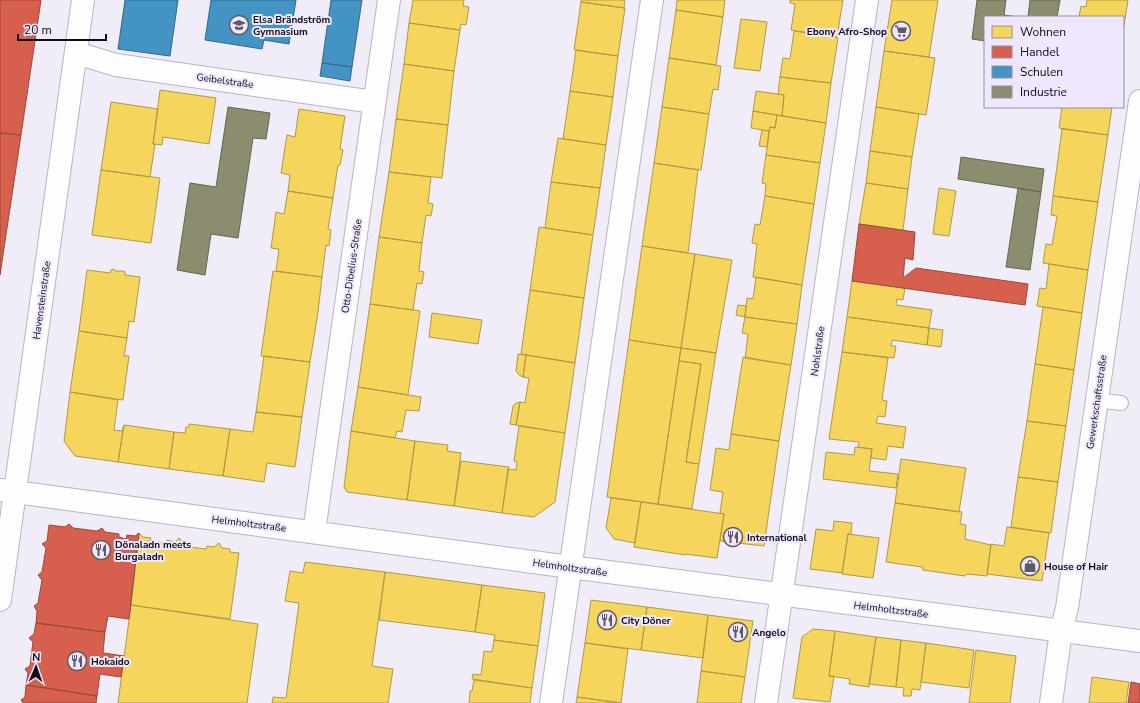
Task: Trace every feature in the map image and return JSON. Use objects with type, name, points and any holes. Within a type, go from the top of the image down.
[{"type":"street","name":"Havensteinstraße","points":[[0,600],[8,492],[83,0]]},
{"type":"street","name":"Otto-Dibelius-Straße","points":[[314,532],[389,0]]},
{"type":"street","points":[[551,703],[652,0]]},
{"type":"street","name":"Nohlstraße","points":[[766,703],[867,0]]},
{"type":"street","name":"Geibelstraße","points":[[76,53],[116,65],[374,102]]},
{"type":"street","name":"Gewerkschaftsstraße","points":[[1051,703],[1061,630],[1067,608],[1140,100]]},
{"type":"street","name":"Helmholtzstraße","points":[[8,492],[781,595],[1140,641]]},
{"type":"lane","points":[[1096,400],[1121,403]]},
{"type":"building: Wohnen","points":[[413,0],[464,0],[463,6],[469,7],[466,25],[461,24],[460,30],[409,23]]},
{"type":"building: Wohnen","points":[[581,0],[625,0],[624,8],[581,2]]},
{"type":"building: Wohnen","points":[[677,0],[725,0],[723,17],[676,10]]},
{"type":"building: Wohnen","points":[[790,0],[843,0],[837,37],[791,30],[795,4],[790,3]]},
{"type":"building: Wohnen","points":[[892,0],[938,0],[929,57],[884,51]]},
{"type":"building: Wohnen","points":[[1087,0],[1128,0],[1124,26],[1124,16],[1079,16],[1081,6],[1086,7]]},
{"type":"building: Wohnen","points":[[581,2],[625,8],[618,56],[574,50]]},
{"type":"building: Wohnen","points":[[676,10],[723,17],[716,65],[669,58]]},
{"type":"building: Wohnen","points":[[741,19],[767,22],[760,71],[734,68]]},
{"type":"building: Wohnen","points":[[409,23],[460,30],[454,71],[404,64]]},
{"type":"building: Wohnen","points":[[794,31],[838,38],[831,83],[780,77],[783,58],[790,59]]},
{"type":"building: Wohnen","points":[[576,50],[618,56],[613,97],[570,91]]},
{"type":"building: Wohnen","points":[[884,51],[935,58],[926,115],[876,107]]},
{"type":"building: Wohnen","points":[[669,58],[721,66],[718,90],[713,89],[709,114],[662,107]]},
{"type":"building: Wohnen","points":[[404,64],[454,71],[448,125],[396,119]]},
{"type":"building: Wohnen","points":[[780,77],[831,83],[826,123],[782,116],[784,95],[778,94]]},
{"type":"building: Wohnen","points":[[160,90],[216,98],[209,144],[163,137],[162,145],[153,144]]},
{"type":"building: Wohnen","points":[[570,91],[613,97],[606,145],[563,139]]},
{"type":"building: Wohnen","points":[[756,91],[784,95],[782,116],[753,111]]},
{"type":"building: Wohnen","points":[[111,102],[158,109],[150,177],[101,170]]},
{"type":"building: Wohnen","points":[[662,107],[709,114],[701,170],[654,163]]},
{"type":"building: Wohnen","points":[[876,107],[919,114],[912,157],[870,151]]},
{"type":"building: Wohnen","points":[[1062,108],[1112,108],[1108,135],[1059,128]]},
{"type":"building: Wohnen","points":[[299,109],[345,116],[340,149],[343,150],[340,165],[338,165],[333,198],[288,191],[290,175],[281,173],[287,135],[295,137]]},
{"type":"building: Wohnen","points":[[753,111],[777,115],[775,128],[770,127],[769,131],[751,128]]},
{"type":"building: Wohnen","points":[[777,115],[826,123],[820,163],[766,155],[770,127],[775,128]]},
{"type":"building: Wohnen","points":[[396,119],[448,125],[442,178],[389,172]]},
{"type":"building: Wohnen","points":[[1062,129],[1108,135],[1098,202],[1053,196]]},
{"type":"building: Wohnen","points":[[762,130],[769,131],[767,147],[759,146]]},
{"type":"building: Wohnen","points":[[558,138],[606,145],[600,188],[551,182]]},
{"type":"building: Wohnen","points":[[870,151],[912,157],[908,189],[866,183]]},
{"type":"building: Wohnen","points":[[766,155],[820,163],[814,204],[765,196],[766,184],[762,183]]},
{"type":"building: Wohnen","points":[[654,163],[698,170],[688,253],[642,246]]},
{"type":"building: Wohnen","points":[[101,170],[160,178],[151,243],[92,235]]},
{"type":"building: Wohnen","points":[[389,172],[431,177],[428,203],[433,204],[431,216],[426,215],[422,243],[379,237]]},
{"type":"building: Wohnen","points":[[551,182],[600,188],[593,235],[545,228]]},
{"type":"building: Wohnen","points":[[866,183],[908,189],[903,230],[859,224]]},
{"type":"building: Wohnen","points":[[939,188],[956,191],[949,236],[933,234]]},
{"type":"building: Wohnen","points":[[288,191],[333,198],[328,229],[331,230],[329,246],[326,245],[322,277],[276,271],[279,249],[271,248],[276,212],[284,214]]},
{"type":"building: Wohnen","points":[[765,196],[814,204],[802,285],[753,277],[757,244],[752,243],[755,224],[760,225]]},
{"type":"building: Wohnen","points":[[1053,196],[1098,202],[1088,270],[1043,263],[1046,244],[1052,245],[1057,216],[1051,215]]},
{"type":"building: Wohnen","points":[[539,227],[593,235],[584,298],[530,290]]},
{"type":"building: Wohnen","points":[[379,237],[422,243],[419,271],[424,272],[422,284],[417,283],[413,310],[370,304]]},
{"type":"building: Wohnen","points":[[642,246],[695,254],[681,348],[629,340]]},
{"type":"building: Wohnen","points":[[695,254],[732,260],[716,353],[681,348]]},
{"type":"building: Wohnen","points":[[1049,264],[1088,270],[1082,313],[1037,306],[1040,288],[1046,289]]},
{"type":"building: Wohnen","points":[[114,269],[115,271],[125,272],[125,275],[140,277],[134,322],[129,321],[127,338],[79,331],[87,270],[110,273],[111,270]]},
{"type":"building: Wohnen","points":[[273,271],[322,277],[310,362],[261,356]]},
{"type":"building: Wohnen","points":[[756,277],[802,285],[797,324],[745,317],[747,298],[753,299]]},
{"type":"building: Wohnen","points":[[852,281],[905,288],[903,300],[897,299],[896,305],[932,310],[929,328],[847,317]]},
{"type":"building: Wohnen","points":[[530,290],[584,298],[575,363],[521,354]]},
{"type":"building: Wohnen","points":[[370,304],[420,311],[408,395],[358,387]]},
{"type":"building: Wohnen","points":[[738,305],[746,306],[745,317],[736,315]]},
{"type":"building: Wohnen","points":[[1043,307],[1082,313],[1074,370],[1035,364]]},
{"type":"building: Wohnen","points":[[432,313],[482,320],[478,344],[429,337]]},
{"type":"building: Wohnen","points":[[745,317],[797,324],[791,365],[745,358],[748,334],[742,333]]},
{"type":"building: Wohnen","points":[[847,317],[929,328],[927,345],[892,340],[891,346],[896,346],[894,358],[842,352]]},
{"type":"building: Wohnen","points":[[929,328],[943,330],[941,347],[927,345]]},
{"type":"building: Wohnen","points":[[79,331],[127,338],[124,356],[129,356],[123,400],[70,392]]},
{"type":"building: Wohnen","points":[[629,340],[681,348],[658,504],[607,497]]},
{"type":"building: Wohnen","points":[[681,348],[716,353],[699,464],[686,462],[701,364],[679,361]]},
{"type":"building: Wohnen","points":[[842,352],[888,358],[882,400],[887,401],[885,417],[878,416],[876,423],[906,427],[903,448],[888,446],[886,460],[871,458],[872,449],[858,447],[859,442],[829,439]]},
{"type":"building: Wohnen","points":[[518,354],[526,355],[523,377],[516,371]]},
{"type":"building: Wohnen","points":[[526,355],[575,363],[565,433],[516,425],[520,402],[525,403],[529,378],[523,377]]},
{"type":"building: Wohnen","points":[[264,356],[310,362],[302,417],[256,412]]},
{"type":"building: Wohnen","points":[[743,357],[791,365],[779,441],[731,434]]},
{"type":"building: Wohnen","points":[[679,361],[701,364],[686,462],[699,464],[692,509],[658,504]]},
{"type":"building: Wohnen","points":[[1035,364],[1074,370],[1066,426],[1027,421]]},
{"type":"building: Wohnen","points":[[358,387],[421,397],[419,411],[406,410],[402,432],[397,431],[395,438],[351,431]]},
{"type":"building: Wohnen","points":[[70,392],[118,400],[114,430],[122,431],[124,425],[118,462],[75,456],[64,441]]},
{"type":"building: Wohnen","points":[[520,402],[516,425],[510,424],[513,406]]},
{"type":"building: Wohnen","points":[[256,412],[302,417],[295,467],[267,463],[264,482],[223,476],[230,429],[253,432]]},
{"type":"building: Wohnen","points":[[1027,421],[1066,426],[1058,482],[1018,477]]},
{"type":"building: Wohnen","points":[[189,424],[230,429],[223,476],[169,469],[174,432],[185,433],[186,427],[189,427]]},
{"type":"building: Wohnen","points":[[124,425],[174,432],[169,469],[118,462]]},
{"type":"building: Wohnen","points":[[519,426],[565,433],[555,502],[534,517],[502,513],[508,469],[516,470],[517,462],[514,461]]},
{"type":"building: Wohnen","points":[[351,431],[415,441],[407,500],[347,492],[344,487]]},
{"type":"building: Wohnen","points":[[731,434],[779,441],[764,546],[720,541],[724,514],[720,513],[723,492],[710,490],[716,448],[729,450]]},
{"type":"building: Wohnen","points":[[415,441],[448,445],[447,451],[461,453],[454,506],[407,500]]},
{"type":"building: Wohnen","points":[[855,447],[872,449],[869,471],[898,474],[896,488],[823,479],[826,452],[854,455]]},
{"type":"building: Wohnen","points":[[901,459],[966,468],[959,512],[895,503]]},
{"type":"building: Wohnen","points":[[461,461],[509,467],[502,513],[454,506]]},
{"type":"building: Wohnen","points":[[1018,477],[1058,482],[1051,533],[1011,527]]},
{"type":"building: Wohnen","points":[[611,498],[641,502],[635,543],[614,539],[606,528]]},
{"type":"building: Wohnen","points":[[641,502],[724,514],[717,558],[685,555],[634,547]]},
{"type":"building: Wohnen","points":[[895,503],[962,512],[960,524],[966,525],[965,539],[991,545],[987,576],[967,574],[965,576],[923,570],[922,567],[886,562]]},
{"type":"building: Wohnen","points":[[834,521],[852,523],[851,534],[848,534],[842,573],[810,569],[816,529],[833,531]]},
{"type":"building: Wohnen","points":[[1007,527],[1049,533],[1042,581],[987,574],[991,544],[1004,546]]},
{"type":"building: Wohnen","points":[[139,533],[143,537],[151,538],[150,541],[166,543],[167,540],[175,542],[179,538],[182,542],[190,544],[190,547],[206,549],[207,546],[214,547],[219,543],[222,548],[230,549],[230,552],[239,553],[230,619],[131,605]]},
{"type":"building: Wohnen","points":[[848,534],[879,538],[873,578],[842,574]]},
{"type":"building: Wohnen","points":[[305,562],[385,572],[372,666],[393,669],[388,703],[272,703],[273,697],[286,698],[299,603],[285,601],[290,571],[303,573]]},
{"type":"building: Wohnen","points":[[385,572],[482,585],[475,632],[379,620]]},
{"type":"building: Wohnen","points":[[482,585],[545,593],[538,646],[494,640],[495,635],[475,632]]},
{"type":"building: Wohnen","points":[[591,600],[647,607],[641,650],[585,643]]},
{"type":"building: Wohnen","points":[[131,605],[258,624],[247,703],[118,703]]},
{"type":"building: Wohnen","points":[[647,607],[708,615],[703,658],[641,650]]},
{"type":"building: Wohnen","points":[[708,615],[753,621],[745,677],[701,671]]},
{"type":"building: Wohnen","points":[[813,629],[835,631],[829,676],[834,676],[830,702],[793,698],[802,637]]},
{"type":"building: Wohnen","points":[[835,631],[876,637],[869,687],[849,684],[850,679],[829,676]]},
{"type":"building: Wohnen","points":[[876,637],[901,640],[896,687],[869,684]]},
{"type":"building: Wohnen","points":[[494,640],[538,646],[532,688],[472,679],[473,674],[481,675],[484,651],[492,652]]},
{"type":"building: Wohnen","points":[[901,640],[926,643],[920,690],[912,689],[911,696],[903,696],[904,688],[896,687]]},
{"type":"building: Wohnen","points":[[585,643],[628,649],[621,703],[577,697]]},
{"type":"building: Wohnen","points":[[926,643],[974,650],[969,688],[921,682]]},
{"type":"building: Wohnen","points":[[976,650],[1016,656],[1010,703],[969,703]]},
{"type":"building: Wohnen","points":[[701,671],[745,677],[741,703],[697,703]]},
{"type":"building: Wohnen","points":[[1092,677],[1129,682],[1126,703],[1089,703]]},
{"type":"building: Wohnen","points":[[474,680],[532,688],[530,703],[469,703],[470,691],[472,691]]},
{"type":"building: Wohnen","points":[[577,697],[621,703],[576,703]]},
{"type":"building: Handel","points":[[0,0],[41,0],[21,135],[0,133]]},
{"type":"building: Handel","points":[[0,133],[21,135],[0,275]]},
{"type":"building: Handel","points":[[859,224],[915,232],[913,260],[905,258],[903,278],[916,268],[1028,284],[1025,305],[852,281]]},
{"type":"building: Handel","points":[[69,524],[73,528],[97,531],[102,528],[105,532],[119,534],[119,537],[126,539],[127,535],[135,536],[139,533],[129,619],[108,616],[105,632],[36,623],[37,611],[34,606],[38,603],[42,580],[38,575],[42,572],[46,548],[42,544],[47,541],[49,525],[65,527]]},
{"type":"building: Handel","name":"Hokaido","points":[[36,623],[105,632],[103,653],[124,656],[121,677],[100,674],[97,696],[26,685],[28,673],[25,669],[30,666],[33,642],[29,638],[34,634]]},
{"type":"building: Handel","points":[[1131,682],[1140,684],[1140,703],[1128,703]]},
{"type":"building: Handel","points":[[26,685],[97,696],[96,703],[23,703],[21,700],[25,697]]},
{"type":"building: Schulen","points":[[125,0],[178,0],[170,56],[118,49]]},
{"type":"building: Schulen","points":[[211,0],[296,0],[289,44],[264,40],[262,49],[205,40]]},
{"type":"building: Schulen","points":[[331,0],[362,0],[352,67],[322,63]]},
{"type":"building: Schulen","points":[[322,63],[352,67],[350,81],[320,76]]},
{"type":"building: Industrie","points":[[977,0],[1006,0],[1004,15],[1011,16],[984,16],[984,41],[972,39]]},
{"type":"building: Industrie","points":[[1030,0],[1060,0],[1057,16],[1028,16]]},
{"type":"building: Industrie","points":[[228,107],[270,113],[266,139],[253,138],[238,238],[211,234],[205,275],[177,270],[190,183],[216,187]]},
{"type":"building: Industrie","points":[[961,157],[1044,169],[1041,192],[958,179]]},
{"type":"building: Industrie","points":[[1018,188],[1041,192],[1030,270],[1006,267]]},
{"type":"place","name":"Elsa Brändström Gymnasium","points":[[239,25]]},
{"type":"place","name":"Ebony Afro-Shop","points":[[901,31]]},
{"type":"place","name":"International","points":[[733,537]]},
{"type":"place","name":"Dönaladn meets Burgaladn","points":[[101,550]]},
{"type":"place","name":"House of Hair","points":[[1030,566]]},
{"type":"place","name":"City Döner","points":[[607,620]]},
{"type":"place","name":"Angelo","points":[[738,632]]},
{"type":"place","name":"Hokaido","points":[[77,661]]}]
